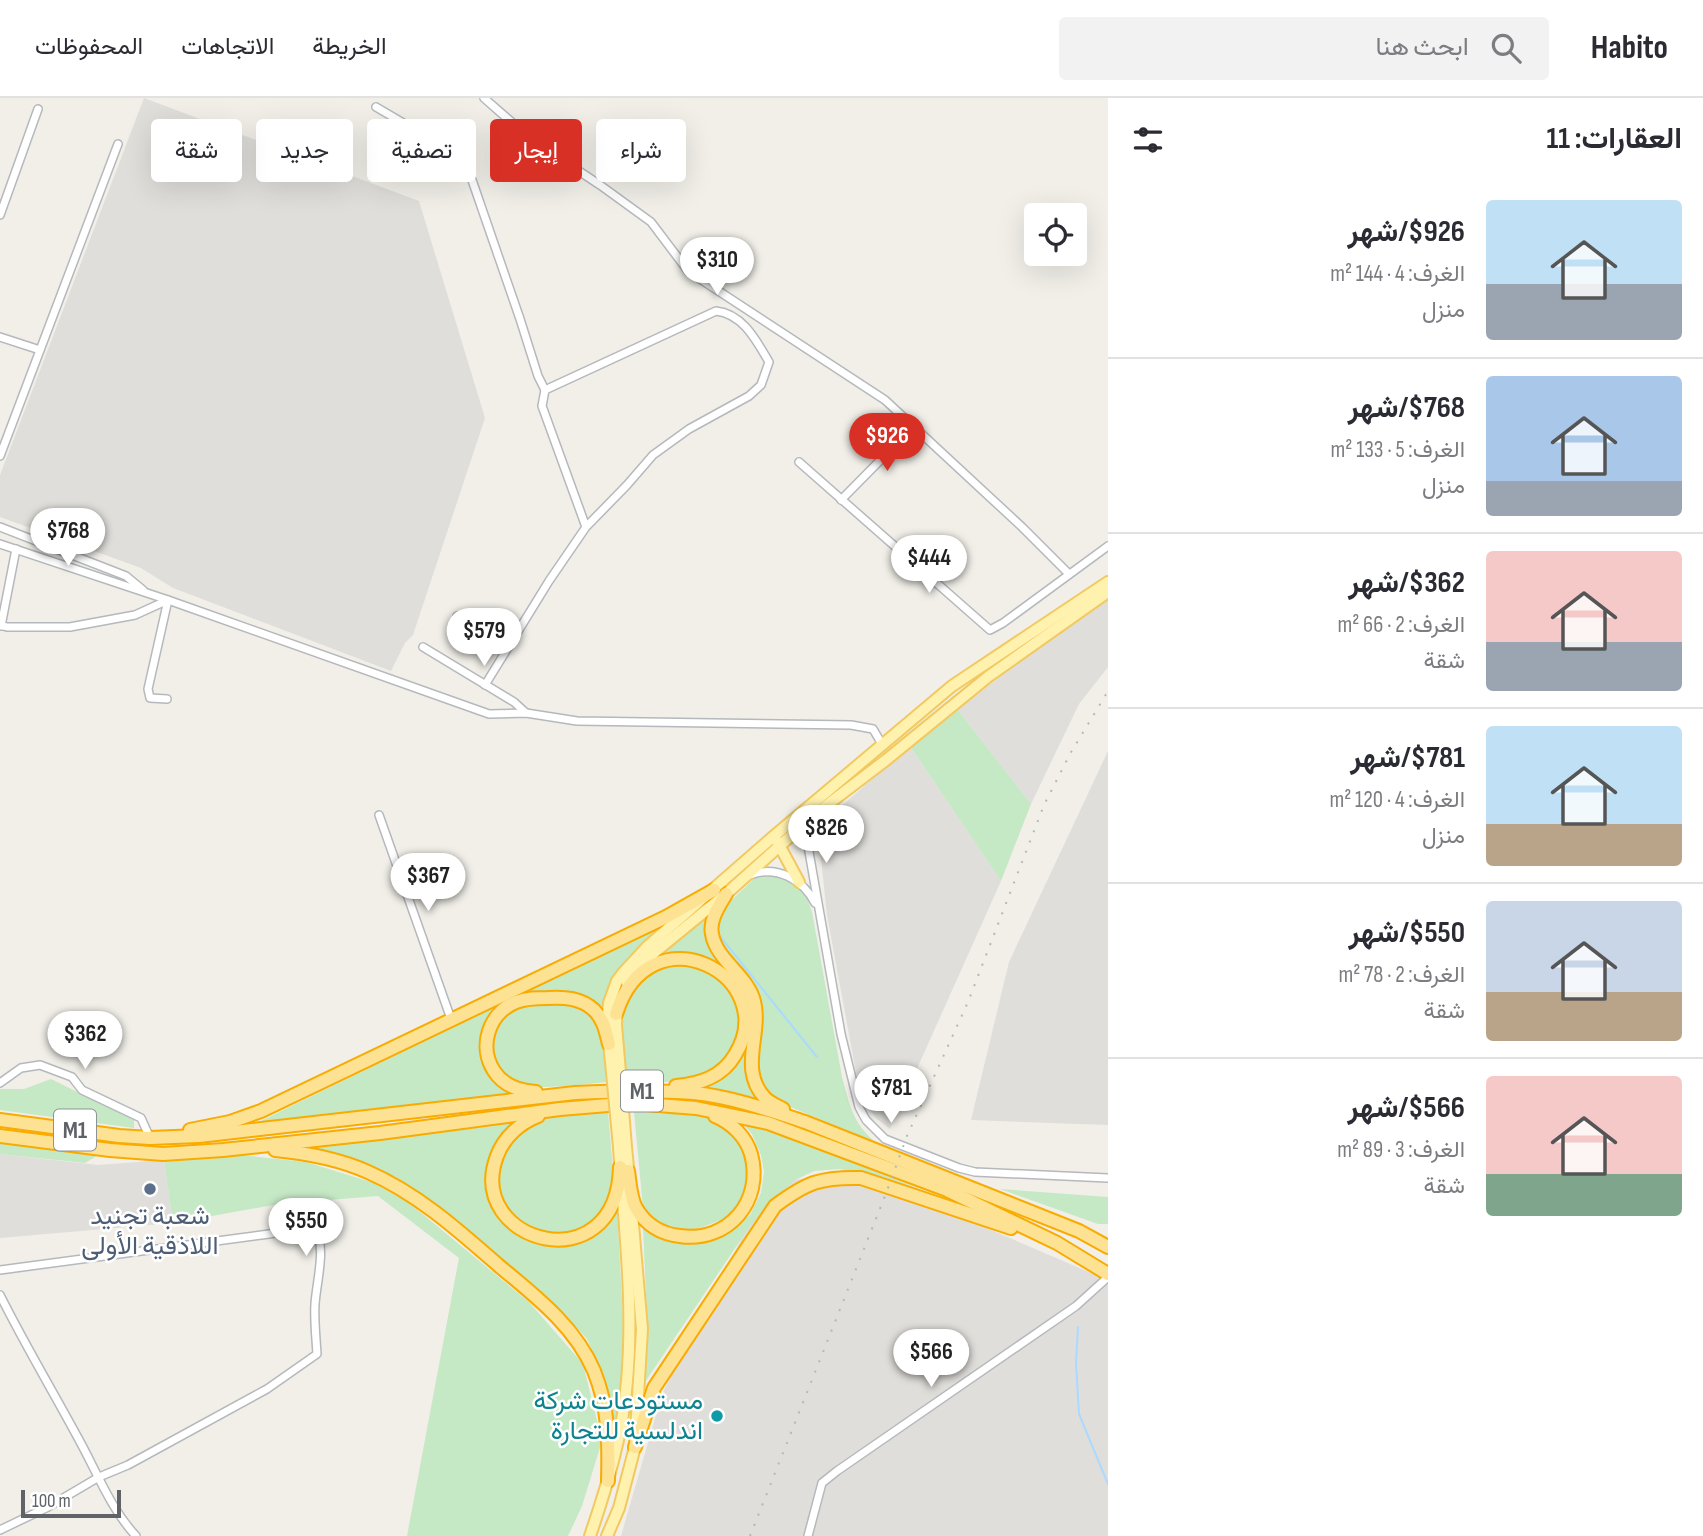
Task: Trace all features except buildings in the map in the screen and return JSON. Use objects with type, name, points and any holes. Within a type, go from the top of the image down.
[{"type":"highway","points":[[150,1138],[230,1122],[261,1111],[720,892]]},
{"type":"highway","points":[[720,892],[711,925],[712,934],[716,947],[752,996],[756,1014],[751,1069],[756,1084],[766,1099],[805,1122]]},
{"type":"highway","points":[[616,1014],[629,985],[643,971],[660,962],[680,959],[700,961],[717,970],[732,984],[744,1010],[742,1040],[734,1058],[712,1078],[694,1085],[629,1090]]},
{"type":"highway","points":[[575,1093],[524,1091],[503,1081],[493,1070],[488,1056],[486,1041],[494,1020],[503,1009],[516,1002],[568,998],[588,1006],[599,1016],[606,1029],[609,1044]]},
{"type":"highway","name":"M1","points":[[0,1120],[150,1138],[199,1136],[575,1093],[629,1090],[696,1094],[763,1108],[805,1122],[956,1181],[1108,1247]]},
{"type":"highway","name":"M1","points":[[0,1136],[163,1154],[380,1133],[560,1109],[632,1103],[696,1108],[768,1123],[947,1190],[1056,1242],[1108,1275]]},
{"type":"highway","points":[[624,1169],[636,1207],[648,1223],[658,1230],[668,1234],[699,1237],[713,1234],[733,1220],[742,1212],[752,1188],[754,1177],[750,1151],[726,1120],[696,1108]]},
{"type":"highway","points":[[560,1109],[526,1121],[510,1134],[498,1152],[493,1169],[494,1191],[501,1209],[513,1223],[528,1234],[546,1240],[566,1240],[586,1233],[603,1220],[614,1203],[624,1169]]},
{"type":"highway","points":[[223,1150],[276,1150],[323,1157],[347,1164],[398,1187],[447,1220],[540,1301],[586,1354],[606,1413],[609,1435],[608,1481]]},
{"type":"highway","points":[[635,1447],[654,1388],[775,1206],[793,1192],[812,1182],[835,1178],[861,1178],[1035,1234]]},
{"type":"highway","points":[[1090,1237],[1108,1236]]},
{"type":"main road","points":[[607,1536],[619,1508],[635,1447],[642,1329],[615,1061],[616,1014],[621,994],[637,970],[720,892],[952,686],[1108,582]]},
{"type":"main road","points":[[615,1061],[607,1026],[609,1003],[623,973],[648,946],[743,878],[777,841],[886,760],[989,676],[1108,592]]},
{"type":"main road","points":[[777,841],[799,882]]},
{"type":"main road","points":[[590,1536],[620,1434],[627,1383],[630,1336],[624,1169]]},
{"type":"street","points":[[484,98],[532,140],[651,222],[688,271],[885,400],[1069,574]]},
{"type":"street","points":[[376,107],[456,154],[472,180],[545,390],[542,406],[586,527]]},
{"type":"street","points":[[0,215],[38,109]]},
{"type":"street","points":[[0,456],[118,144]]},
{"type":"street","points":[[0,180],[11,185]]},
{"type":"street","points":[[485,685],[586,527],[628,485],[653,455],[689,429],[749,396],[761,385],[769,362],[747,327],[726,312],[716,311],[545,390]]},
{"type":"street","points":[[0,337],[40,351]]},
{"type":"street","points":[[841,500],[913,427]]},
{"type":"street","points":[[799,463],[990,630],[1108,546]]},
{"type":"street","points":[[0,527],[126,576],[145,592]]},
{"type":"street","points":[[0,544],[145,592],[489,714],[526,713],[576,721],[851,725],[873,729],[883,746]]},
{"type":"street","points":[[16,549],[1,625],[70,627],[135,615],[168,600]]},
{"type":"street","points":[[167,699],[150,698],[148,690],[168,600]]},
{"type":"street","points":[[457,616],[508,647]]},
{"type":"street","points":[[424,647],[514,702],[526,713]]},
{"type":"street","points":[[379,815],[451,1020]]},
{"type":"street","points":[[814,815],[808,832],[808,846],[851,1078],[859,1107],[866,1120],[885,1139],[975,1172],[1108,1178]]},
{"type":"street","points":[[743,878],[754,873],[779,873],[799,882],[810,894],[820,913]]},
{"type":"street","points":[[0,1083],[21,1069],[40,1065],[72,1077],[82,1090],[141,1118],[150,1138]]},
{"type":"street","points":[[0,1270],[269,1234],[307,1221],[314,1223],[321,1242],[315,1306],[317,1354],[267,1389],[128,1465],[99,1477],[48,1507],[0,1530]]},
{"type":"street","points":[[808,1536],[822,1483],[1076,1306],[1108,1275]]},
{"type":"street","points":[[0,1295],[112,1502],[136,1536]]},
{"type":"shaded area","points":[[144,98],[200,119],[151,119],[151,182],[242,182],[242,135],[256,140],[256,182],[353,182],[353,176],[419,201],[485,418],[413,635],[405,643],[391,671],[173,588],[141,568],[0,517],[0,475]]},
{"type":"shaded area","points":[[1108,599],[1108,667],[1079,704],[1031,804],[958,710],[1026,656]]},
{"type":"shaded area","points":[[910,746],[1001,881],[890,1129],[877,1119],[869,1108],[857,1078],[827,915],[819,840],[822,823]]},
{"type":"shaded area","points":[[1108,751],[1108,1125],[971,1120],[1009,962]]},
{"type":"shaded area","points":[[0,1154],[98,1165],[164,1160],[173,1223],[0,1238]]},
{"type":"shaded area","points":[[846,1173],[982,1226],[1108,1282],[1108,1536],[621,1536],[662,1394],[752,1218],[785,1181]]},
{"type":"green space","points":[[958,710],[1031,804],[1001,881],[910,746]]},
{"type":"green space","points":[[775,876],[800,888],[809,904],[842,1077],[857,1120],[875,1142],[788,1106],[767,1094],[758,1082],[756,1067],[761,1019],[758,994],[721,943],[716,926],[723,908],[755,878]]},
{"type":"green space","points":[[710,914],[706,928],[708,943],[750,998],[750,1019],[745,999],[691,955],[658,957]]},
{"type":"green space","points":[[664,925],[633,953],[616,973],[602,1011],[590,1000],[575,993],[524,992]]},
{"type":"green space","points":[[680,965],[707,971],[727,988],[738,1016],[734,1045],[727,1058],[716,1069],[701,1077],[674,1082],[626,1081],[623,1024],[625,1007],[631,993],[641,981],[657,971]]},
{"type":"green space","points":[[503,1002],[491,1015],[488,1068],[495,1082],[505,1090],[517,1094],[259,1122]]},
{"type":"green space","points":[[546,1004],[576,1006],[592,1016],[601,1033],[606,1082],[541,1087],[512,1080],[503,1071],[494,1050],[497,1027],[514,1009]]},
{"type":"green space","points":[[750,1019],[750,1084],[756,1097],[764,1102],[706,1088],[728,1075],[739,1059],[748,1042]]},
{"type":"green space","points":[[51,1079],[134,1120],[134,1128],[0,1110],[0,1089],[24,1089]]},
{"type":"green space","points":[[608,1112],[613,1170],[608,1199],[597,1218],[573,1233],[534,1232],[509,1213],[497,1183],[498,1166],[505,1150],[521,1131],[540,1120]]},
{"type":"green space","points":[[634,1112],[698,1115],[723,1124],[734,1133],[747,1160],[750,1182],[745,1200],[726,1218],[700,1228],[680,1231],[660,1224],[643,1208]]},
{"type":"green space","points":[[515,1122],[493,1150],[488,1162],[486,1180],[488,1196],[505,1225],[533,1243],[567,1245],[597,1233],[617,1208],[624,1338],[623,1384],[615,1427],[604,1376],[587,1339],[558,1308],[444,1210],[396,1177],[318,1150],[291,1146]]},
{"type":"green space","points":[[743,1124],[787,1136],[947,1200],[869,1175],[840,1169],[814,1171],[795,1180],[770,1201],[748,1229],[641,1388],[647,1318],[643,1227],[658,1237],[688,1240],[719,1238],[750,1215],[761,1193],[764,1172],[761,1155],[752,1134]]},
{"type":"green space","points":[[0,1142],[96,1154],[85,1163],[0,1154]]},
{"type":"green space","points":[[241,1155],[306,1162],[371,1182],[408,1202],[529,1302],[583,1364],[602,1441],[582,1506],[568,1536],[407,1536],[459,1258],[378,1196],[279,1204],[173,1223],[164,1160]]},
{"type":"green space","points":[[1000,1189],[1108,1197],[1108,1224],[1098,1224]]},
{"type":"waterway","points":[[719,935],[817,1057]]},
{"type":"waterway","points":[[1078,1327],[1076,1363],[1079,1414],[1108,1484]]},
{"type":"railway","points":[[750,1536],[907,1136],[968,1002],[1044,805],[1070,754],[1108,691]]},
{"type":"place","name":"شعبة تجنيد اللاذقية الأولى","points":[[150,1189]]},
{"type":"place","name":"مستودعات شركة اندلسية للتجارة","points":[[717,1416]]}]
